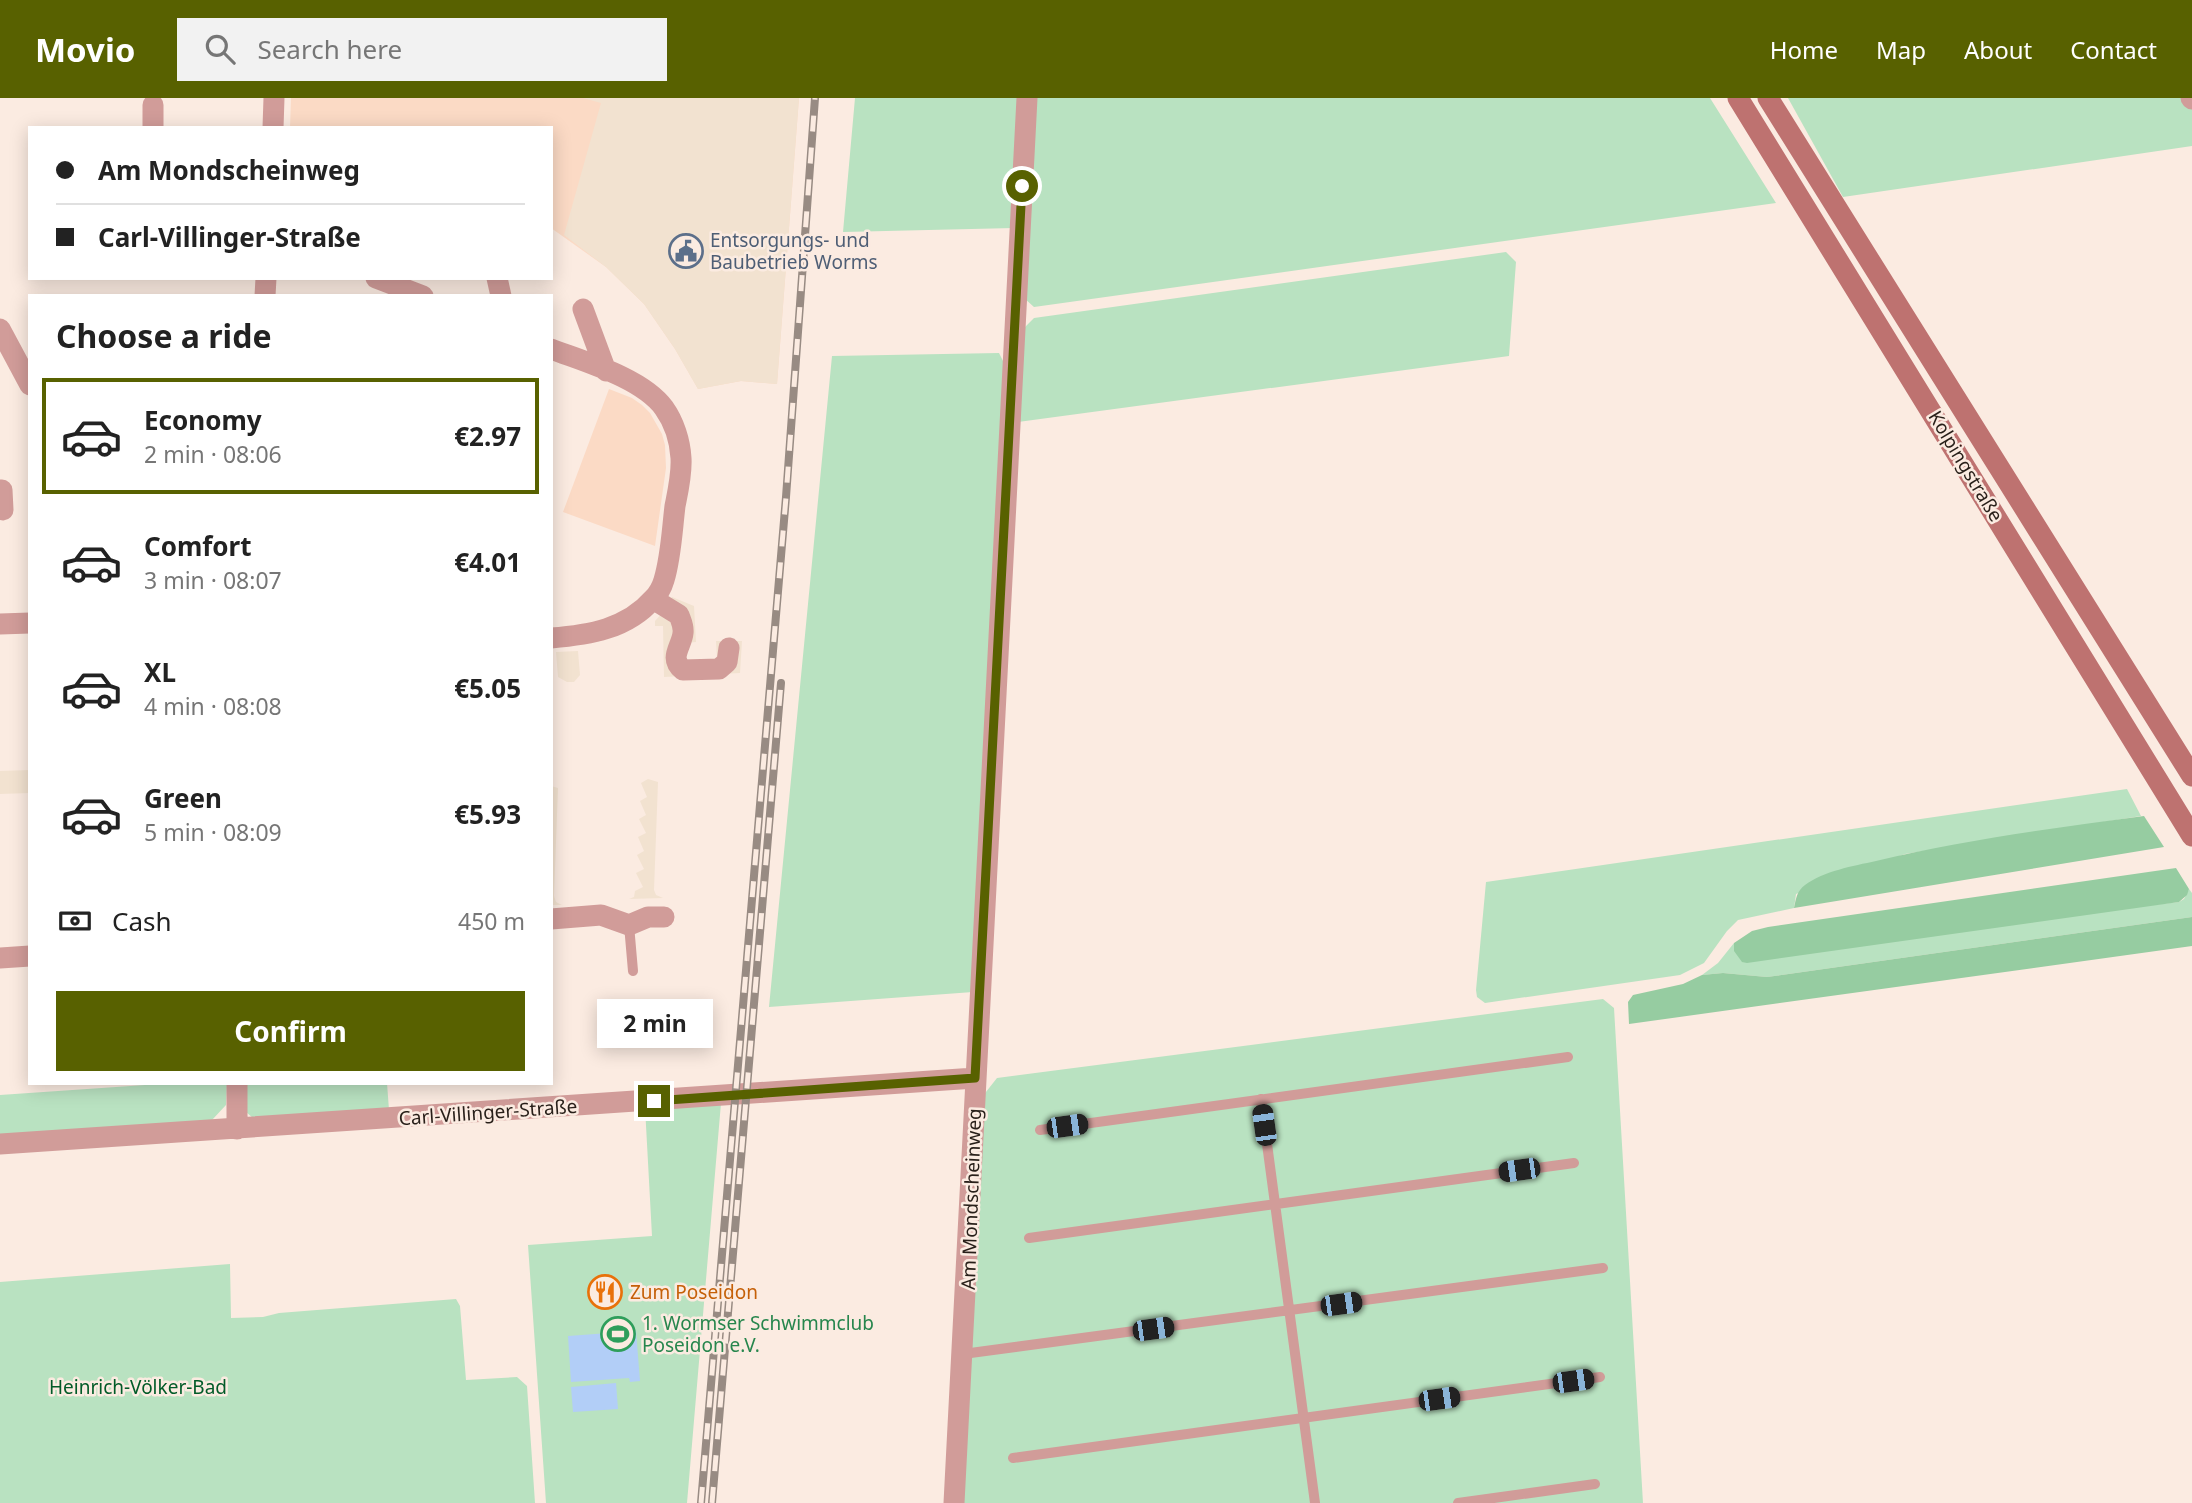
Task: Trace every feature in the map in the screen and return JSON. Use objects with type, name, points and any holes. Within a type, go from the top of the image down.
[{"type":"main road","name":"Kolpingstraße","points":[[1738,98],[2192,836]]},
{"type":"main road","name":"Kolpingstraße","points":[[1768,98],[2192,776]]},
{"type":"street","points":[[273,126],[274,98]]},
{"type":"street","name":"Am Mondscheinweg","points":[[954,1503],[1027,98]]},
{"type":"street","points":[[153,105],[153,126]]},
{"type":"street","points":[[380,285],[415,294]]},
{"type":"street","points":[[583,309],[606,371]]},
{"type":"street","points":[[0,329],[28,381]]},
{"type":"street","points":[[553,350],[606,371],[638,386],[652,396],[672,422],[681,459],[669,554],[663,584],[653,599],[632,618],[605,630],[553,638]]},
{"type":"street","points":[[653,599],[674,611],[682,621],[683,632],[676,649],[679,667],[688,671],[719,668],[727,662],[729,648]]},
{"type":"street","points":[[0,624],[28,623]]},
{"type":"street","points":[[553,919],[601,915],[629,925],[648,917],[664,917]]},
{"type":"street","points":[[0,958],[28,956]]},
{"type":"street","name":"Carl-Villinger-Straße","points":[[0,1144],[654,1104],[975,1078]]},
{"type":"street","points":[[237,1085],[237,1129]]},
{"type":"lane","points":[[629,925],[633,971]]},
{"type":"lane","points":[[1040,1130],[1568,1057]]},
{"type":"lane","points":[[1261,1099],[1315,1503]]},
{"type":"lane","points":[[1029,1238],[1574,1163]]},
{"type":"lane","points":[[963,1354],[1604,1268]]},
{"type":"lane","points":[[1013,1458],[1600,1377]]},
{"type":"lane","points":[[1458,1503],[1595,1484]]},
{"type":"shaded area","name":"Entsorgungs- und Baubetrieb Worms","points":[[291,98],[799,98],[777,384],[741,381],[698,389],[644,304],[606,267],[553,229],[553,126],[290,126]]},
{"type":"shaded area","name":"Entsorgungs- und Baubetrieb Worms","points":[[583,98],[799,98],[777,384],[741,381],[698,389],[644,304],[606,267],[564,235],[601,103]]},
{"type":"shaded area","points":[[609,389],[642,405],[662,434],[666,468],[655,546],[563,512]]},
{"type":"shaded area","points":[[672,597],[694,606],[696,642],[685,643],[686,660],[691,665],[717,658],[716,641],[742,641],[740,673],[664,677],[663,626],[655,626],[655,621]]},
{"type":"shaded area","points":[[578,651],[580,675],[574,682],[567,682],[558,677],[556,652]]},
{"type":"shaded area","points":[[28,770],[28,793],[0,794],[0,771]]},
{"type":"shaded area","points":[[648,779],[658,782],[654,890],[656,895],[663,898],[629,899],[634,897],[635,891],[643,887],[636,873],[644,869],[637,855],[644,851],[638,837],[646,833],[639,819],[646,815],[640,801],[647,797],[641,783]]},
{"type":"shaded area","points":[[553,787],[558,788],[554,896],[556,902],[562,905],[553,905]]},
{"type":"green space","points":[[855,98],[1021,98],[1014,228],[843,232]]},
{"type":"green space","points":[[1035,98],[1710,98],[1776,203],[1034,307],[1024,298]]},
{"type":"green space","points":[[1788,98],[2182,98],[2192,108],[2192,146],[1843,197]]},
{"type":"green space","points":[[1506,252],[1516,262],[1509,356],[1018,422],[1022,330],[1034,318]]},
{"type":"green space","points":[[999,353],[1007,369],[973,992],[769,1007],[832,356]]},
{"type":"green space","points":[[2127,789],[2141,816],[1905,854],[1796,894],[1794,908],[1738,920],[1704,963],[1680,975],[1485,1003],[1477,997],[1486,882]]},
{"type":"green space","points":[[2144,816],[2164,847],[1794,908],[1796,898],[1805,885],[1821,876],[1848,867],[1976,841]]},
{"type":"green space","points":[[2176,868],[2189,889],[2179,902],[1747,963],[1742,962],[1734,951],[1734,943],[1752,931],[1768,927]]},
{"type":"green space","points":[[2189,889],[2192,893],[2192,917],[1767,977],[1723,973],[1702,975],[1718,963],[1734,943],[1734,951],[2179,902],[2184,899]]},
{"type":"green space","points":[[2192,917],[2192,946],[1629,1024],[1628,1002],[1633,995],[1683,984],[1702,975],[1723,973],[1767,977]]},
{"type":"green space","points":[[1603,999],[1614,1008],[1643,1503],[960,1503],[982,1097],[997,1078]]},
{"type":"green space","points":[[145,1085],[227,1085],[226,1105],[212,1120],[0,1137],[0,1095]]},
{"type":"green space","points":[[245,1085],[387,1085],[389,1110],[253,1118],[246,1112]]},
{"type":"green space","name":"1. Wormser Schwimmclub Poseidon e.V.","points":[[721,1103],[687,1503],[546,1503],[528,1245],[652,1236],[645,1107]]},
{"type":"green space","name":"Heinrich-Völker-Bad","points":[[230,1264],[231,1318],[456,1299],[460,1306],[466,1380],[517,1377],[527,1386],[535,1503],[0,1503],[0,1282]]},
{"type":"water","points":[[636,1331],[640,1381],[630,1382],[629,1378],[571,1382],[568,1336]]},
{"type":"water","points":[[616,1383],[618,1409],[573,1412],[571,1387]]},
{"type":"railway","points":[[701,1503],[786,497],[815,98]]},
{"type":"railway","points":[[712,1503],[781,683]]},
{"type":"place","name":"Entsorgungs- und Baubetrieb Worms","points":[[686,251]]},
{"type":"place","name":"Zum Poseidon","points":[[605,1292]]},
{"type":"place","name":"1. Wormser Schwimmclub Poseidon e.V.","points":[[618,1334]]},
{"type":"route","points":[[654,1101],[975,1078],[1022,186]]}]
